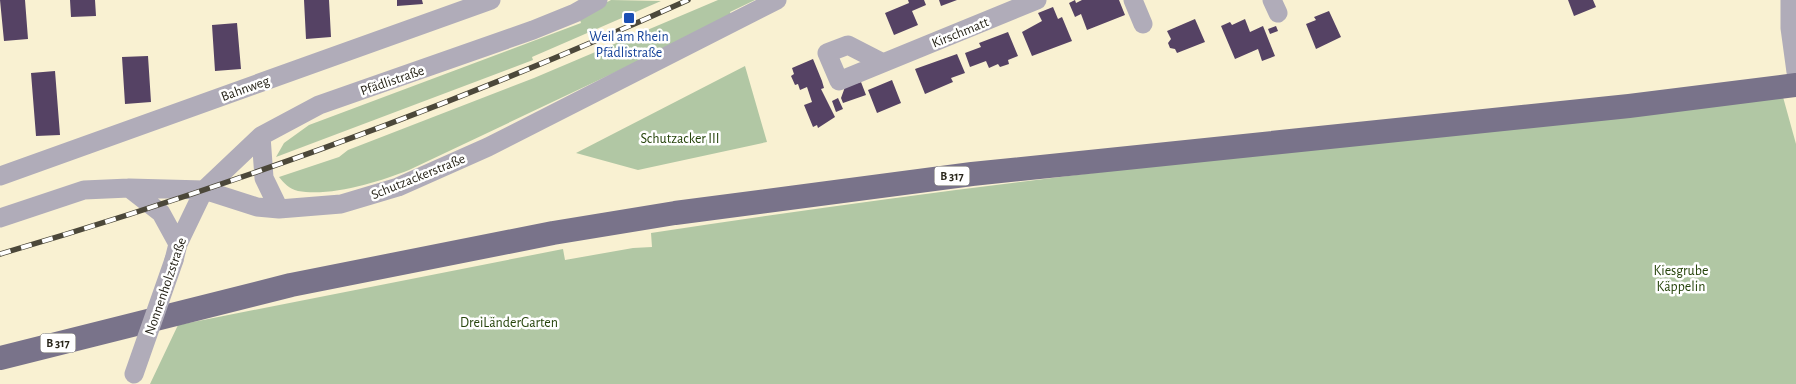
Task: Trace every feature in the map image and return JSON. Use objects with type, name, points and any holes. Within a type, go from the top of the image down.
[{"type":"main road","name":"B 317","points":[[0,358],[291,284],[552,233],[684,212],[972,174],[1629,106],[1796,85]]},
{"type":"street","name":"Bahnweg","points":[[0,176],[491,0]]},
{"type":"street","name":"Pfädlistraße","points":[[204,190],[261,136],[319,105],[533,30],[575,13],[598,0]]},
{"type":"street","name":"Schutzackerstraße","points":[[0,218],[84,190],[129,188],[204,190],[257,207],[279,208],[341,204],[398,187],[488,147],[778,0]]},
{"type":"street","name":"Kirschmatt","points":[[883,63],[1037,0]]},
{"type":"street","points":[[1133,0],[1143,24]]},
{"type":"street","points":[[1789,8],[1796,72]]},
{"type":"street","points":[[261,136],[264,178],[279,208]]},
{"type":"street","points":[[129,188],[161,213],[176,252]]},
{"type":"street","name":"Nonnenholzstraße","points":[[132,379],[176,252],[204,190]]},
{"type":"green space","points":[[611,0],[661,1],[532,57],[533,60],[276,157],[284,143],[309,125],[581,23],[579,17]]},
{"type":"green space","points":[[718,0],[755,0],[730,12],[732,17],[409,170],[369,184],[325,192],[298,191],[287,185],[279,177],[339,157],[348,150],[534,78]]},
{"type":"green space","name":"Schutzacker III","points":[[745,66],[767,142],[638,170],[576,153]]},
{"type":"green space","points":[[1783,97],[1796,144],[1796,384],[150,384],[178,325],[563,249],[565,260],[633,248],[652,247],[651,233],[792,212],[1075,175]]},
{"type":"building","points":[[0,0],[25,0],[28,39],[4,41]]},
{"type":"building","points":[[70,0],[95,0],[96,16],[71,17]]},
{"type":"building","points":[[304,0],[329,0],[331,37],[306,39]]},
{"type":"building","points":[[397,0],[422,0],[423,4],[397,6]]},
{"type":"building","points":[[908,0],[924,0],[926,5],[912,11],[918,25],[894,35],[885,13],[909,3]]},
{"type":"building","points":[[939,0],[957,0],[941,6]]},
{"type":"building","points":[[1075,0],[1076,3],[1082,0],[1119,0],[1125,15],[1087,30],[1081,14],[1075,17],[1069,3]]},
{"type":"building","points":[[1568,0],[1593,0],[1596,7],[1574,16]]},
{"type":"building","points":[[1053,7],[1058,19],[1062,17],[1072,41],[1032,56],[1022,32],[1042,21],[1038,13]]},
{"type":"building","points":[[1329,11],[1341,37],[1316,49],[1306,24],[1316,20],[1314,17]]},
{"type":"building","points":[[1195,19],[1205,42],[1177,53],[1175,49],[1170,48],[1168,43],[1171,39],[1167,31]]},
{"type":"building","points":[[1245,19],[1250,32],[1263,26],[1275,56],[1262,61],[1258,49],[1235,59],[1221,26],[1230,22],[1232,25]]},
{"type":"building","points":[[237,23],[241,69],[215,71],[212,25]]},
{"type":"building","points":[[1276,26],[1278,31],[1270,34],[1268,29]]},
{"type":"building","points":[[1008,32],[1018,56],[1008,60],[1009,64],[1000,67],[998,64],[989,68],[986,61],[970,67],[965,53],[981,47],[979,43]]},
{"type":"building","points":[[957,54],[965,73],[951,78],[953,82],[925,94],[915,69]]},
{"type":"building","points":[[148,56],[151,102],[125,104],[122,57]]},
{"type":"building","points":[[813,59],[824,88],[821,89],[835,117],[818,128],[817,125],[813,127],[804,105],[812,102],[807,87],[800,90],[798,84],[795,85],[791,76],[794,74],[792,68]]},
{"type":"building","points":[[55,71],[60,135],[36,136],[31,73]]},
{"type":"building","points":[[892,80],[901,103],[877,113],[868,90]]},
{"type":"building","points":[[861,82],[866,95],[843,103],[841,98],[845,87]]},
{"type":"building","points":[[838,98],[843,109],[836,112],[832,101]]},
{"type":"railway","points":[[0,254],[175,199],[348,139],[519,73],[688,0]]},
{"type":"place","name":"Weil am Rhein Pfädlistraße","points":[[629,18]]},
{"type":"park label","name":"Kiesgrube Käppelin","points":[[1681,278]]},
{"type":"park label","name":"DreiLänderGarten","points":[[509,322]]}]
